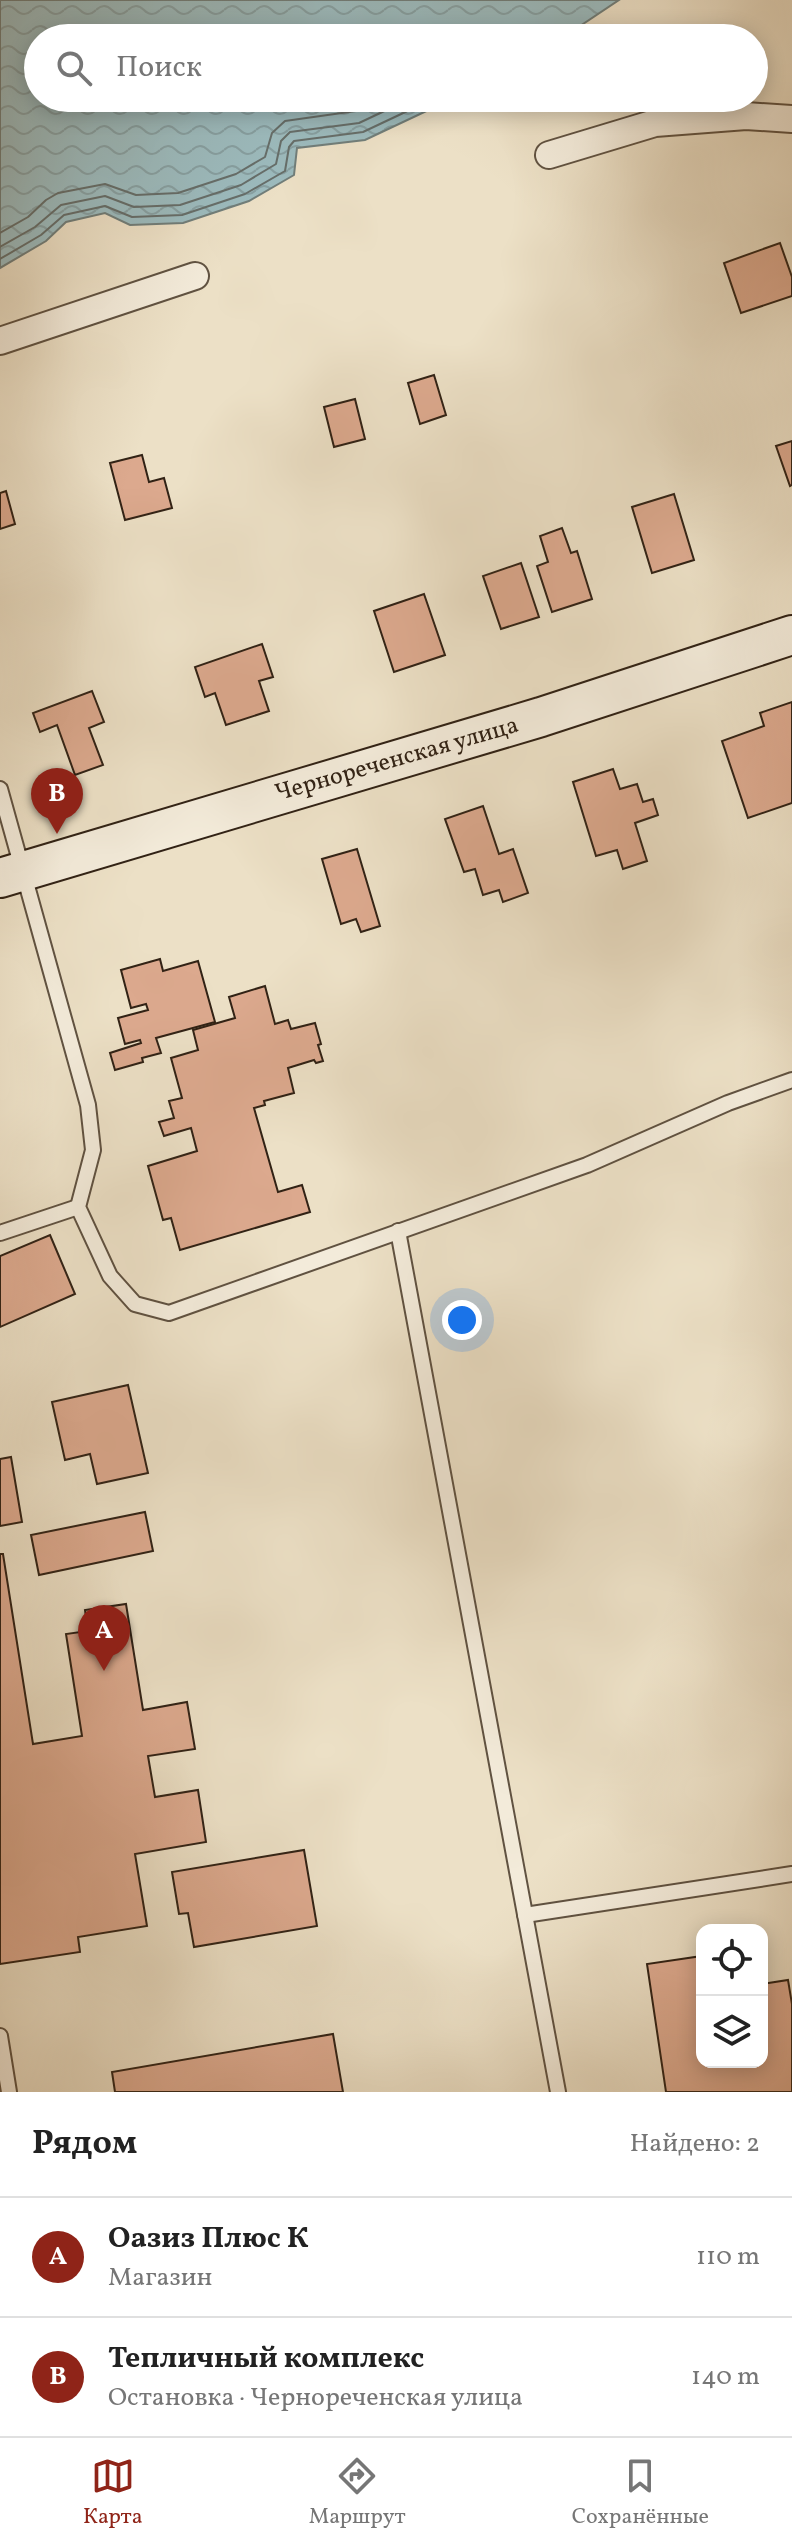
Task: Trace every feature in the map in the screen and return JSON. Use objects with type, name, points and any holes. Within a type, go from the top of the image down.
[{"type":"street","points":[[549,155],[655,123],[746,116],[792,119]]},
{"type":"street","points":[[0,341],[195,276]]},
{"type":"street","name":"Чернореченская улица","points":[[12,875],[541,717],[792,635]]},
{"type":"lane","points":[[0,789],[12,875],[88,1105],[93,1150],[78,1207],[110,1276],[135,1304],[169,1313],[587,1165],[728,1103],[792,1080]]},
{"type":"lane","points":[[0,1233],[78,1207]]},
{"type":"lane","points":[[398,1231],[558,2092]]},
{"type":"lane","points":[[525,1915],[792,1874]]},
{"type":"lane","points":[[0,2036],[9,2092]]},
{"type":"water","points":[[0,0],[619,0],[583,24],[24,24],[24,112],[424,112],[365,140],[297,148],[294,175],[249,201],[183,223],[130,225],[105,213],[66,222],[46,241],[0,268]]},
{"type":"building","points":[[780,243],[792,277],[792,296],[741,313],[724,263]]},
{"type":"building","points":[[434,375],[446,415],[420,424],[408,383]]},
{"type":"building","points":[[355,399],[365,439],[334,447],[324,407]]},
{"type":"building","points":[[792,441],[792,485],[790,486],[776,446]]},
{"type":"building","points":[[142,455],[149,482],[164,478],[172,508],[125,520],[110,463]]},
{"type":"building","points":[[6,491],[15,524],[0,529],[0,493]]},
{"type":"building","points":[[674,494],[694,560],[652,573],[632,507]]},
{"type":"building","points":[[562,528],[571,553],[577,551],[592,599],[552,612],[537,566],[548,562],[540,536]]},
{"type":"building","points":[[521,563],[539,617],[501,629],[483,576]]},
{"type":"building","points":[[424,594],[445,655],[394,672],[374,611]]},
{"type":"building","points":[[262,644],[273,677],[259,681],[269,711],[226,725],[215,693],[205,697],[195,667]]},
{"type":"building","points":[[92,691],[104,722],[89,728],[103,765],[75,775],[57,725],[40,732],[33,713]]},
{"type":"building","points":[[792,702],[792,803],[748,818],[722,741],[764,726],[760,713]]},
{"type":"building","points":[[613,769],[620,789],[637,784],[643,802],[653,799],[658,815],[635,823],[647,861],[623,869],[617,850],[596,856],[573,782]]},
{"type":"building","points":[[483,806],[499,854],[513,849],[528,893],[503,902],[499,890],[483,895],[475,869],[464,872],[445,819]]},
{"type":"building","points":[[357,849],[380,926],[361,932],[356,919],[341,924],[322,859]]},
{"type":"building","points":[[160,959],[163,971],[198,961],[215,1022],[156,1038],[161,1053],[115,1070],[110,1053],[141,1043],[140,1040],[125,1044],[118,1018],[148,1010],[146,1004],[131,1008],[121,970]]},
{"type":"building","points":[[265,986],[275,1024],[288,1020],[291,1029],[315,1023],[321,1044],[318,1045],[323,1061],[316,1063],[314,1060],[288,1068],[294,1093],[264,1101],[265,1105],[254,1108],[278,1192],[302,1185],[310,1212],[180,1250],[171,1218],[163,1220],[148,1166],[197,1151],[191,1128],[164,1136],[159,1122],[174,1118],[169,1101],[182,1098],[171,1058],[198,1050],[193,1030],[235,1018],[229,997]]},
{"type":"building","points":[[50,1235],[75,1294],[0,1327],[0,1256]]},
{"type":"building","points":[[128,1385],[148,1473],[97,1484],[90,1454],[65,1460],[52,1402]]},
{"type":"building","points":[[11,1457],[22,1522],[0,1526],[0,1459]]},
{"type":"building","points":[[145,1512],[153,1551],[39,1575],[31,1535]]},
{"type":"building","points":[[0,1554],[3,1554],[33,1744],[82,1736],[66,1634],[88,1631],[85,1610],[126,1604],[143,1710],[187,1702],[195,1749],[148,1756],[155,1797],[198,1790],[206,1842],[135,1854],[147,1926],[78,1937],[80,1952],[0,1964]]},
{"type":"building","points":[[304,1850],[317,1926],[194,1947],[188,1913],[179,1914],[172,1872]]},
{"type":"building","points":[[696,1957],[696,2068],[768,2068],[768,1983],[788,1980],[792,2004],[792,2092],[666,2092],[647,1964]]},
{"type":"building","points":[[333,2034],[343,2092],[115,2092],[112,2072]]},
{"type":"place","name":"Тепличный комплекс","points":[[57,834]]},
{"type":"place","name":"Оазиз Плюс К","points":[[104,1671]]}]
